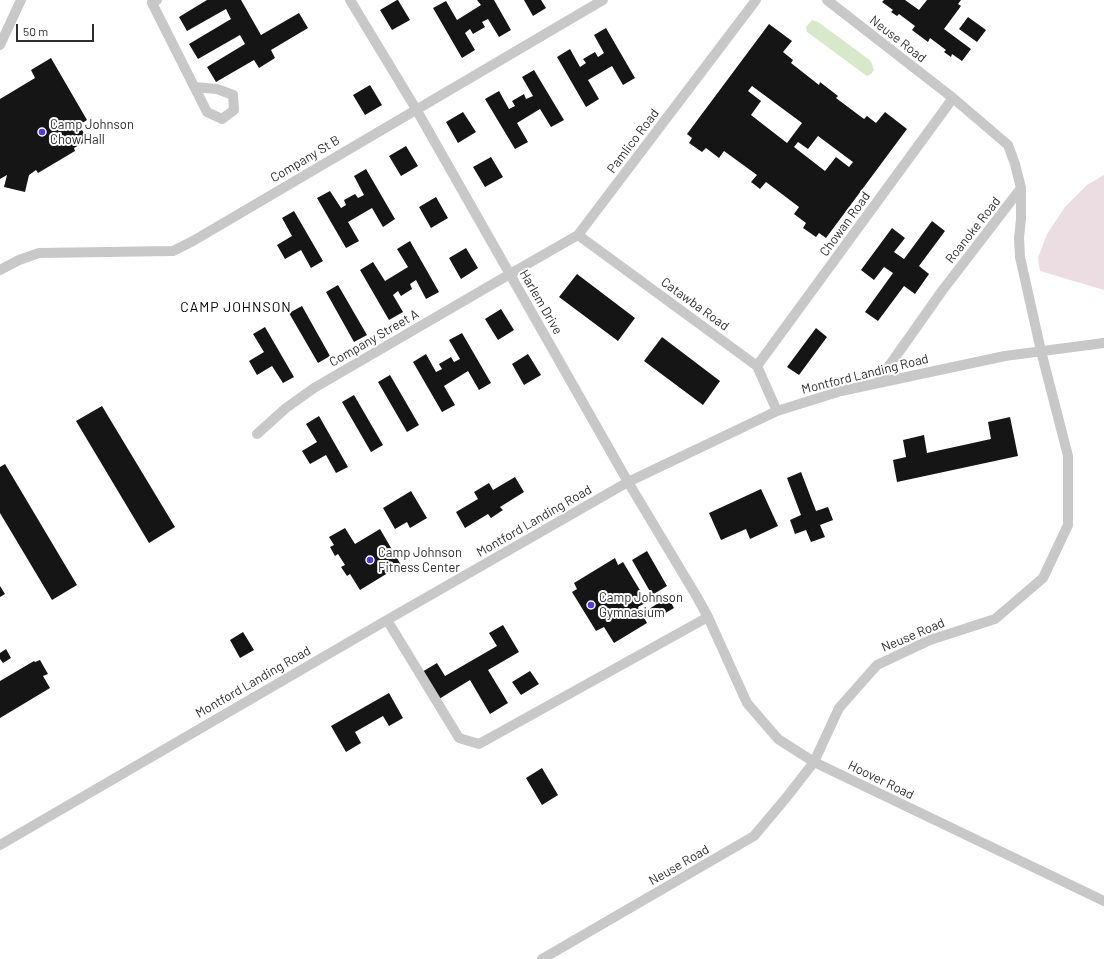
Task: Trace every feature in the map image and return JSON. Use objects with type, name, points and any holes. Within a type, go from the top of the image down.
[{"type":"street","points":[[0,44],[21,0]]},
{"type":"street","points":[[157,0],[152,3],[195,87]]},
{"type":"street","name":"Harlem Drive","points":[[350,0],[416,109],[628,482],[708,617]]},
{"type":"street","name":"Company St B","points":[[0,270],[19,260],[39,253],[173,251],[603,0]]},
{"type":"street","name":"Pamlico Road","points":[[510,274],[578,235],[756,0]]},
{"type":"street","name":"Neuse Road","points":[[827,0],[954,98]]},
{"type":"street","points":[[954,98],[1008,145],[1015,164],[1021,188]]},
{"type":"street","name":"Chowan Road","points":[[757,366],[954,98]]},
{"type":"street","name":"Neuse Road","points":[[542,959],[754,836],[814,762],[840,708],[877,665],[930,640],[995,619],[1043,578],[1068,525],[1068,456],[1041,351],[1020,256],[1019,238],[1021,219],[1021,188]]},
{"type":"street","name":"Roanoke Road","points":[[877,383],[942,291],[1021,188]]},
{"type":"street","name":"Catawba Road","points":[[578,235],[757,366],[777,411]]},
{"type":"street","name":"Company Street A","points":[[258,434],[286,408],[314,388],[510,274]]},
{"type":"street","name":"Montford Landing Road","points":[[0,845],[628,482],[777,411],[841,391],[1005,356],[1104,343]]},
{"type":"street","points":[[387,620],[458,738],[480,744],[708,617]]},
{"type":"street","name":"Hoover Road","points":[[708,617],[747,703],[778,739],[814,762],[1104,901]]},
{"type":"shaded area","points":[[812,20],[818,22],[871,61],[874,70],[871,74],[867,76],[807,32],[806,27]]},
{"type":"shaded area","points":[[1104,175],[1104,290],[1040,271],[1038,258],[1047,234],[1065,207],[1087,185]]},
{"type":"building","points":[[207,0],[241,0],[261,35],[299,13],[308,28],[271,50],[275,58],[259,68],[254,60],[216,82],[207,67],[245,44],[240,35],[198,59],[189,44],[231,19],[226,9],[187,31],[179,17]]},
{"type":"building","points":[[397,0],[410,20],[392,30],[380,10]]},
{"type":"building","points":[[477,0],[494,0],[511,30],[499,37],[488,19],[482,22],[485,27],[473,34],[470,29],[465,33],[475,50],[462,58],[433,8],[446,1],[457,20],[481,5]]},
{"type":"building","points":[[524,0],[541,0],[546,8],[533,16]]},
{"type":"building","points":[[884,0],[905,0],[919,10],[927,0],[961,0],[958,4],[961,6],[944,29],[971,49],[962,61],[952,54],[951,57],[944,52],[946,50],[930,38],[928,42],[912,30],[915,26],[899,14],[897,16],[891,12],[893,10],[882,2]]},
{"type":"building","points":[[968,17],[986,30],[977,42],[959,29]]},
{"type":"building","points":[[769,24],[792,41],[783,52],[793,60],[791,63],[819,85],[820,82],[838,96],[836,98],[864,119],[867,116],[876,123],[885,112],[907,129],[826,238],[819,233],[816,237],[803,228],[806,223],[794,214],[799,207],[766,182],[760,189],[751,182],[757,175],[724,151],[719,158],[706,148],[702,152],[689,143],[692,138],[687,134]],"holes":[[[752,86],[802,123],[787,143],[751,115],[761,101],[748,91]],[[818,136],[853,162],[849,167],[836,157],[825,171],[794,147],[798,142],[808,149]]]},
{"type":"building","points":[[606,28],[635,78],[623,85],[612,66],[588,80],[599,99],[586,107],[557,57],[570,49],[580,67],[586,63],[583,59],[595,52],[598,57],[604,53],[594,35]]},
{"type":"building","name":"Camp Johnson Chow Hall","points":[[51,58],[87,120],[79,125],[88,140],[74,148],[75,151],[38,173],[36,170],[29,175],[25,192],[4,187],[7,175],[0,179],[0,99],[35,78],[31,70]]},
{"type":"building","points":[[534,70],[564,120],[551,127],[540,109],[517,123],[528,142],[515,149],[485,99],[499,91],[509,109],[515,106],[512,101],[524,94],[526,99],[533,96],[522,77]]},
{"type":"building","points":[[370,85],[382,105],[365,115],[353,95]]},
{"type":"building","points":[[463,112],[476,132],[458,143],[446,122]]},
{"type":"building","points":[[406,146],[418,166],[401,176],[389,156]]},
{"type":"building","points":[[491,157],[503,177],[485,187],[473,167]]},
{"type":"building","points":[[366,169],[395,219],[383,227],[372,208],[348,222],[359,241],[346,248],[317,198],[330,191],[341,208],[346,205],[344,200],[355,194],[358,198],[364,195],[354,176]]},
{"type":"building","points":[[436,197],[448,218],[431,228],[419,207]]},
{"type":"building","points":[[294,211],[323,261],[311,268],[301,250],[285,259],[277,245],[292,236],[282,218]]},
{"type":"building","points":[[932,221],[945,231],[919,266],[929,274],[915,294],[904,286],[878,321],[865,312],[893,273],[884,267],[874,280],[861,270],[892,228],[905,238],[894,252],[904,259]]},
{"type":"building","points":[[410,241],[439,292],[426,299],[416,280],[410,284],[412,289],[401,296],[398,291],[393,295],[403,312],[389,320],[360,270],[373,262],[385,281],[408,267],[397,249]]},
{"type":"building","points":[[466,248],[478,268],[461,279],[449,258]]},
{"type":"building","points":[[577,274],[635,318],[618,341],[559,297]]},
{"type":"building","points":[[338,285],[367,335],[354,342],[326,292]]},
{"type":"building","points":[[302,306],[330,356],[318,363],[289,313]]},
{"type":"building","points":[[501,309],[514,330],[498,340],[485,319]]},
{"type":"building","points":[[265,327],[294,377],[283,383],[272,366],[257,375],[249,361],[264,352],[253,334]]},
{"type":"building","points":[[816,328],[827,337],[799,375],[787,367]]},
{"type":"building","points":[[462,333],[491,383],[479,390],[468,371],[444,386],[455,405],[442,412],[413,362],[426,354],[436,372],[442,369],[439,364],[451,357],[454,362],[460,359],[449,340]]},
{"type":"building","points":[[662,337],[720,381],[703,405],[644,361]]},
{"type":"building","points":[[528,354],[541,375],[524,385],[512,364]]},
{"type":"building","points":[[390,375],[419,425],[407,432],[378,382]]},
{"type":"building","points":[[354,395],[383,445],[371,452],[342,402]]},
{"type":"building","points":[[102,406],[175,527],[149,543],[76,421]]},
{"type":"building","points":[[319,416],[348,467],[336,473],[326,455],[310,464],[302,451],[317,442],[306,424]]},
{"type":"building","points":[[1010,417],[1018,456],[897,482],[893,460],[906,457],[903,440],[924,435],[927,453],[991,439],[988,422]]},
{"type":"building","points":[[5,464],[77,585],[52,600],[0,513],[0,467]]},
{"type":"building","points":[[801,472],[816,511],[828,507],[833,520],[820,525],[825,537],[811,542],[806,530],[795,534],[790,520],[801,515],[787,478]]},
{"type":"building","points":[[515,477],[524,492],[500,507],[503,510],[491,518],[488,514],[465,528],[456,512],[478,499],[474,492],[489,483],[493,490]]},
{"type":"building","points":[[761,489],[778,526],[750,539],[746,529],[721,540],[709,513]]},
{"type":"building","points":[[411,491],[427,518],[410,528],[407,522],[395,529],[383,508]]},
{"type":"building","name":"Camp Johnson Fitness Center","points":[[345,528],[355,544],[380,529],[401,565],[360,590],[350,574],[347,576],[341,567],[345,565],[338,554],[335,556],[330,547],[334,545],[329,537]]},
{"type":"building","points":[[647,551],[667,586],[652,595],[632,560]]},
{"type":"building","points":[[615,558],[618,565],[623,562],[647,602],[638,607],[647,623],[614,643],[604,627],[596,631],[572,592],[577,589],[574,583]]},
{"type":"building","points":[[0,586],[5,594],[0,597]]},
{"type":"building","points":[[668,597],[674,608],[655,619],[649,609]]},
{"type":"building","points":[[503,625],[519,652],[488,670],[508,703],[490,714],[470,680],[439,699],[422,672],[437,663],[445,676],[497,646],[489,633]]},
{"type":"building","points":[[243,632],[254,650],[240,658],[230,640]]},
{"type":"building","points":[[6,649],[11,658],[3,663],[0,659],[0,653]]},
{"type":"building","points":[[40,660],[48,674],[43,676],[50,688],[0,718],[0,681],[34,661]]},
{"type":"building","points":[[530,671],[539,684],[521,695],[512,682]]},
{"type":"building","points":[[389,693],[403,718],[389,726],[383,716],[355,732],[361,743],[346,752],[331,726]]},
{"type":"building","points":[[542,768],[558,795],[542,805],[526,778]]},
{"type":"place","name":"Camp Johnson Chow Hall","points":[[42,132]]},
{"type":"place","name":"Camp Johnson Fitness Center","points":[[370,560]]},
{"type":"place","name":"Camp Johnson Gymnasium","points":[[591,605]]},
{"type":"district","name":"CAMP JOHNSON","points":[[236,307]]}]
